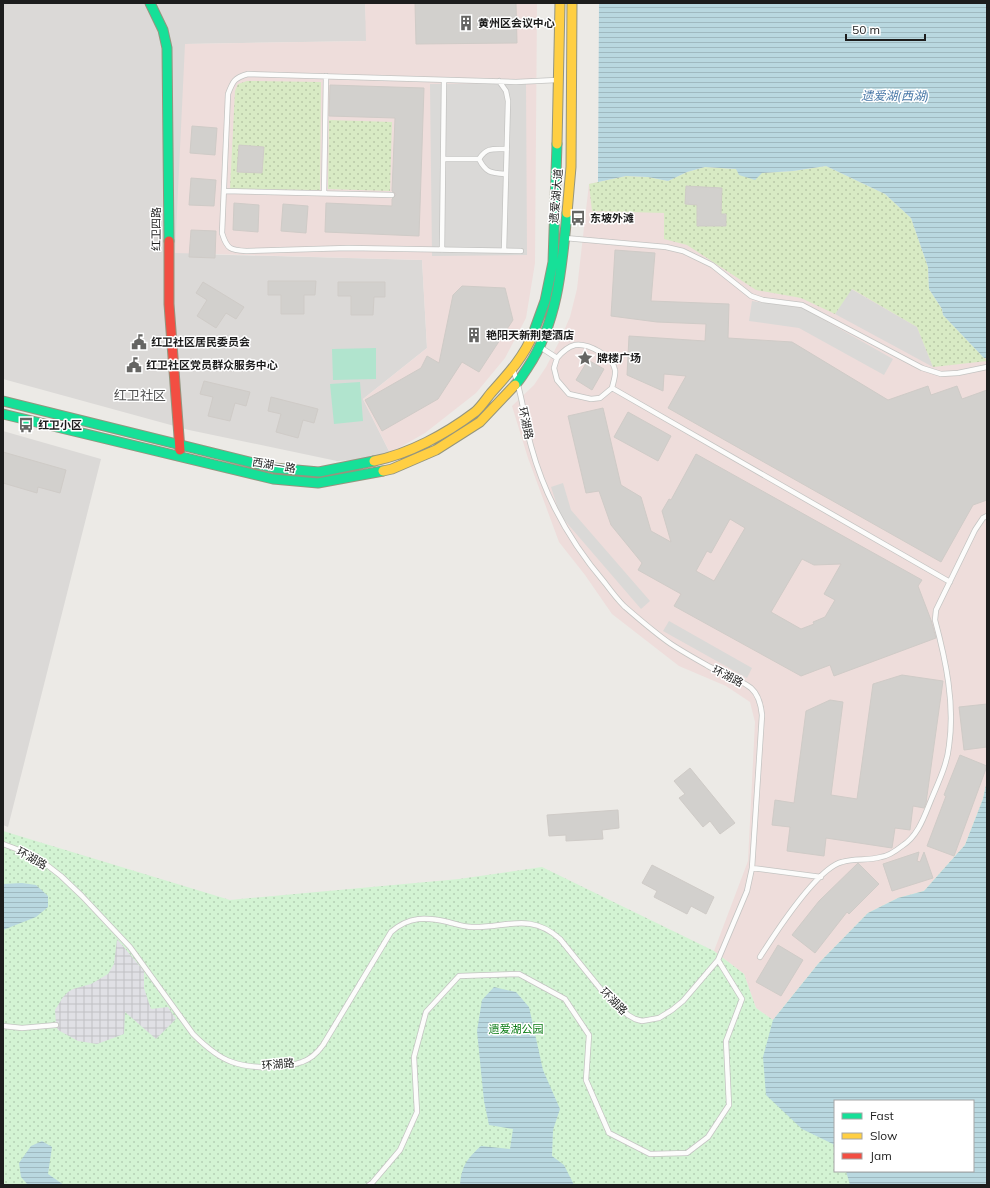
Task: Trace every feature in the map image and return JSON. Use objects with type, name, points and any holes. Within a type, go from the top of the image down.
[{"type":"main road","name":"红卫四路","points":[[150,3],[163,30],[167,48],[169,304],[180,444],[179,458]]},
{"type":"main road","name":"遗爱湖大道","points":[[512,369],[530,342],[545,301],[553,262],[560,3]]},
{"type":"main road","name":"遗爱湖大道","points":[[518,382],[540,347],[555,303],[562,268],[571,167],[572,3]]},
{"type":"main road","name":"西湖一路","points":[[3,401],[274,468],[319,472],[390,458],[433,439],[476,411],[512,369]]},
{"type":"main road","name":"西湖一路","points":[[3,414],[179,458],[273,479],[318,483],[392,470],[436,450],[480,422],[518,382]]},
{"type":"lane","points":[[521,250],[348,248],[247,251],[232,250],[225,243],[222,233],[228,94],[233,81],[239,76],[248,74],[499,82],[559,80]]},
{"type":"lane","points":[[324,193],[326,76]]},
{"type":"lane","points":[[442,250],[444,80]]},
{"type":"lane","points":[[499,82],[506,91],[508,101],[504,250]]},
{"type":"lane","points":[[479,159],[484,152],[492,149],[507,149]]},
{"type":"lane","points":[[443,160],[479,159]]},
{"type":"lane","points":[[479,159],[483,168],[492,173],[506,174]]},
{"type":"lane","points":[[224,191],[392,195]]},
{"type":"lane","points":[[553,237],[666,247],[683,251],[712,265],[751,296],[763,300],[802,305],[922,368],[941,374],[958,373],[987,367]]},
{"type":"lane","points":[[530,342],[557,358]]},
{"type":"lane","points":[[576,345],[596,350],[612,362],[616,371],[612,388],[600,398],[591,400],[569,394],[557,380],[554,368],[557,358],[565,349],[576,345]]},
{"type":"lane","name":"环湖路","points":[[3,844],[43,862],[61,876],[130,947],[193,1034],[217,1055],[232,1062],[248,1066],[286,1066],[303,1062],[317,1053],[324,1045],[391,932],[399,925],[411,920],[424,918],[471,927],[516,922],[528,923],[543,927],[553,932],[560,939],[603,992],[620,1009],[635,1019],[642,1021],[659,1018],[683,1001],[718,960],[747,891],[752,868],[762,715],[761,704],[752,688],[710,667],[672,644],[623,605],[594,570],[569,535],[552,506],[531,446],[518,382],[512,369]]},
{"type":"lane","points":[[612,388],[950,582]]},
{"type":"lane","points":[[760,957],[782,922],[829,869],[840,862],[882,857],[903,846],[915,834],[942,772],[949,747],[951,719],[950,696],[947,670],[935,615],[976,530],[983,518],[987,516]]},
{"type":"lane","points":[[752,868],[821,877]]},
{"type":"lane","points":[[369,1185],[400,1150],[417,1112],[414,1057],[426,1012],[459,976],[519,974],[565,999],[589,1035],[586,1080],[609,1133],[650,1154],[687,1153],[708,1137],[729,1105],[726,1041],[742,999],[718,960]]},
{"type":"lane","points":[[3,1026],[22,1028],[56,1025]]},
{"type":"shaded area","points":[[3,3],[365,3],[367,41],[185,44],[193,254],[422,260],[427,348],[363,399],[390,453],[373,459],[337,461],[189,430],[3,379]]},
{"type":"shaded area","points":[[365,3],[537,3],[535,263],[526,318],[505,358],[476,393],[425,433],[390,453],[363,399],[427,348],[422,260],[175,253],[185,44],[366,41]]},
{"type":"shaded area","points":[[526,83],[527,255],[432,256],[430,84]]},
{"type":"shaded area","name":"东坡外滩","points":[[626,176],[648,177],[984,358],[987,358],[987,781],[983,799],[965,845],[924,891],[898,898],[868,913],[818,964],[773,1020],[756,1008],[744,974],[714,951],[748,861],[755,722],[750,702],[726,686],[679,666],[612,614],[585,575],[559,542],[528,458],[512,406],[534,385],[546,367],[570,317],[577,289],[589,184]]},
{"type":"shaded area","points":[[851,289],[917,327],[933,367],[835,314]]},
{"type":"shaded area","points":[[752,301],[803,308],[893,359],[884,375],[799,328],[749,321]]},
{"type":"shaded area","points":[[3,431],[101,459],[8,827],[3,825]]},
{"type":"shaded area","points":[[563,483],[571,510],[650,601],[641,609],[560,515],[551,487]]},
{"type":"shaded area","points":[[669,621],[752,668],[747,678],[663,631]]},
{"type":"shaded area","points":[[117,939],[144,971],[144,988],[151,1009],[168,1007],[176,1019],[156,1039],[125,1012],[124,1034],[97,1044],[78,1041],[58,1030],[56,1025],[55,1010],[68,992],[91,984],[108,974],[114,964]]},
{"type":"green space","points":[[247,81],[321,82],[320,190],[230,189],[235,91],[238,84]]},
{"type":"green space","points":[[329,120],[392,122],[390,191],[328,189]]},
{"type":"green space","points":[[826,166],[885,194],[911,218],[928,267],[929,289],[942,309],[943,315],[987,361],[933,367],[917,327],[852,289],[835,314],[801,298],[756,290],[687,245],[664,239],[664,213],[592,211],[589,184],[626,176],[648,177],[668,181],[687,172],[705,167],[736,169],[762,173],[793,171]]},
{"type":"green space","points":[[376,348],[376,379],[333,380],[332,349]]},
{"type":"green space","points":[[360,382],[363,421],[334,424],[330,384]]},
{"type":"green space","name":"遗爱湖公园","points":[[987,781],[987,1185],[3,1185],[3,831],[230,900],[459,879],[542,867],[714,951],[744,974],[756,1008],[773,1020],[818,964],[868,913],[898,898],[924,891],[965,845],[983,799]]},
{"type":"water","name":"遗爱湖(西湖)","points":[[599,3],[987,3],[987,358],[984,358],[943,315],[942,309],[929,289],[928,267],[911,218],[885,194],[826,166],[793,171],[762,173],[755,180],[739,175],[736,169],[705,167],[687,172],[668,181],[648,177],[626,176],[598,182]]},
{"type":"water","points":[[987,781],[987,1185],[850,1185],[846,1172],[974,1172],[974,1100],[834,1100],[834,1145],[802,1129],[766,1095],[763,1057],[773,1020],[818,964],[868,913],[898,898],[924,891],[965,845],[983,799]]},
{"type":"water","points":[[22,883],[36,885],[48,896],[48,907],[36,917],[3,930],[3,884]]},
{"type":"water","points":[[494,987],[516,992],[529,1007],[543,1070],[560,1109],[553,1130],[552,1156],[564,1165],[574,1185],[460,1185],[462,1172],[466,1163],[481,1146],[510,1149],[513,1129],[489,1125],[484,1101],[477,1031],[482,1000]]},
{"type":"water","points":[[42,1141],[52,1147],[48,1174],[64,1185],[28,1185],[21,1177],[19,1163],[31,1146]]},
{"type":"building","name":"黄州区会议中心","points":[[415,3],[516,3],[517,43],[416,44]]},
{"type":"building","points":[[330,85],[424,88],[419,236],[325,232],[326,203],[392,206],[392,199],[396,195],[392,191],[395,118],[329,116]]},
{"type":"building","points":[[192,126],[217,128],[215,155],[190,153]]},
{"type":"building","points":[[239,145],[264,147],[262,173],[237,172]]},
{"type":"building","points":[[191,178],[216,180],[214,206],[189,205]]},
{"type":"building","points":[[686,186],[722,188],[721,214],[726,214],[726,226],[697,226],[697,205],[685,204]]},
{"type":"building","points":[[234,203],[259,205],[258,232],[233,230]]},
{"type":"building","points":[[283,204],[308,206],[306,233],[281,231]]},
{"type":"building","points":[[191,230],[216,231],[215,258],[189,257]]},
{"type":"building","points":[[615,250],[655,253],[651,301],[729,304],[728,338],[792,342],[888,400],[928,386],[931,395],[957,386],[962,399],[987,390],[987,500],[973,505],[941,562],[668,408],[686,376],[664,374],[663,391],[627,375],[629,336],[705,341],[706,324],[657,322],[611,316]]},
{"type":"building","points":[[268,281],[316,281],[315,295],[304,295],[304,314],[281,314],[281,295],[268,295]]},
{"type":"building","points":[[203,282],[244,307],[236,319],[226,313],[216,328],[197,316],[207,300],[196,293]]},
{"type":"building","points":[[338,282],[385,282],[385,297],[374,297],[373,315],[351,315],[351,296],[338,296]]},
{"type":"building","points":[[462,286],[505,288],[513,320],[479,372],[462,362],[438,399],[382,431],[365,400],[421,368],[427,356],[439,363],[453,295]]},
{"type":"building","points":[[588,360],[604,369],[592,390],[576,380]]},
{"type":"building","points":[[204,381],[250,392],[246,406],[235,403],[230,421],[208,416],[213,397],[200,394]]},
{"type":"building","points":[[271,397],[318,409],[314,423],[303,420],[298,438],[276,432],[281,414],[268,411]]},
{"type":"building","points":[[603,408],[621,485],[641,497],[651,531],[671,542],[662,511],[669,499],[671,500],[696,454],[922,580],[918,586],[936,638],[834,676],[830,665],[801,676],[674,606],[681,594],[638,570],[642,563],[611,525],[599,491],[586,493],[568,416]],"holes":[[[730,519],[745,528],[714,581],[696,571],[707,551],[711,553]],[[802,559],[814,565],[841,564],[824,594],[835,600],[825,617],[813,622],[814,624],[801,629],[771,612]]]},
{"type":"building","points":[[628,412],[671,436],[658,461],[614,437]]},
{"type":"building","points":[[3,452],[66,470],[60,493],[38,487],[37,493],[3,483]]},
{"type":"building","points":[[902,675],[943,681],[926,803],[924,808],[913,806],[910,830],[895,828],[892,848],[826,838],[824,856],[787,851],[790,827],[772,825],[775,800],[794,803],[806,711],[830,700],[843,702],[831,795],[857,799],[873,684]]},
{"type":"building","points":[[987,704],[987,747],[964,750],[959,707]]},
{"type":"building","points":[[960,755],[987,766],[954,856],[927,846],[946,796],[944,795]]},
{"type":"building","points":[[690,768],[735,823],[720,834],[710,821],[703,827],[679,798],[685,794],[674,781]]},
{"type":"building","points":[[618,810],[619,828],[602,830],[603,839],[566,841],[566,835],[549,836],[547,815]]},
{"type":"building","points":[[919,852],[917,861],[920,862],[924,852],[933,878],[892,891],[883,864]]},
{"type":"building","points":[[858,863],[879,884],[849,914],[847,912],[815,953],[792,935],[819,901]]},
{"type":"building","points":[[652,865],[714,897],[706,914],[691,906],[687,914],[654,897],[657,891],[642,883]]},
{"type":"building","points":[[778,945],[803,960],[781,996],[756,982]]},
{"type":"traffic: fast","points":[[150,3],[163,30],[167,48],[169,241]]},
{"type":"traffic: fast","points":[[533,334],[545,301],[553,262],[557,144]]},
{"type":"traffic: fast","points":[[515,385],[538,350],[552,312],[557,293],[567,213]]},
{"type":"traffic: fast","points":[[3,401],[274,468],[319,472],[374,461]]},
{"type":"traffic: fast","points":[[3,414],[273,479],[318,483],[383,471]]},
{"type":"traffic: slow","points":[[557,144],[560,3]]},
{"type":"traffic: slow","points":[[567,213],[571,167],[572,3]]},
{"type":"traffic: slow","points":[[374,461],[387,458],[427,442],[452,428],[475,412],[515,365],[533,334]]},
{"type":"traffic: slow","points":[[383,471],[392,469],[436,450],[480,422],[515,385]]},
{"type":"traffic: jam","points":[[169,241],[169,304],[180,450]]},
{"type":"place","name":"黄州区会议中心","points":[[466,23]]},
{"type":"place","name":"东坡外滩","points":[[578,218]]},
{"type":"place","name":"艳阳天新荆楚酒店","points":[[474,335]]},
{"type":"place","name":"红卫社区居民委员会","points":[[139,342]]},
{"type":"place","name":"牌楼广场","points":[[585,358]]},
{"type":"place","name":"红卫社区党员群众服务中心","points":[[134,365]]},
{"type":"place","name":"红卫小区","points":[[26,425]]},
{"type":"district","name":"红卫社区","points":[[140,395]]}]
